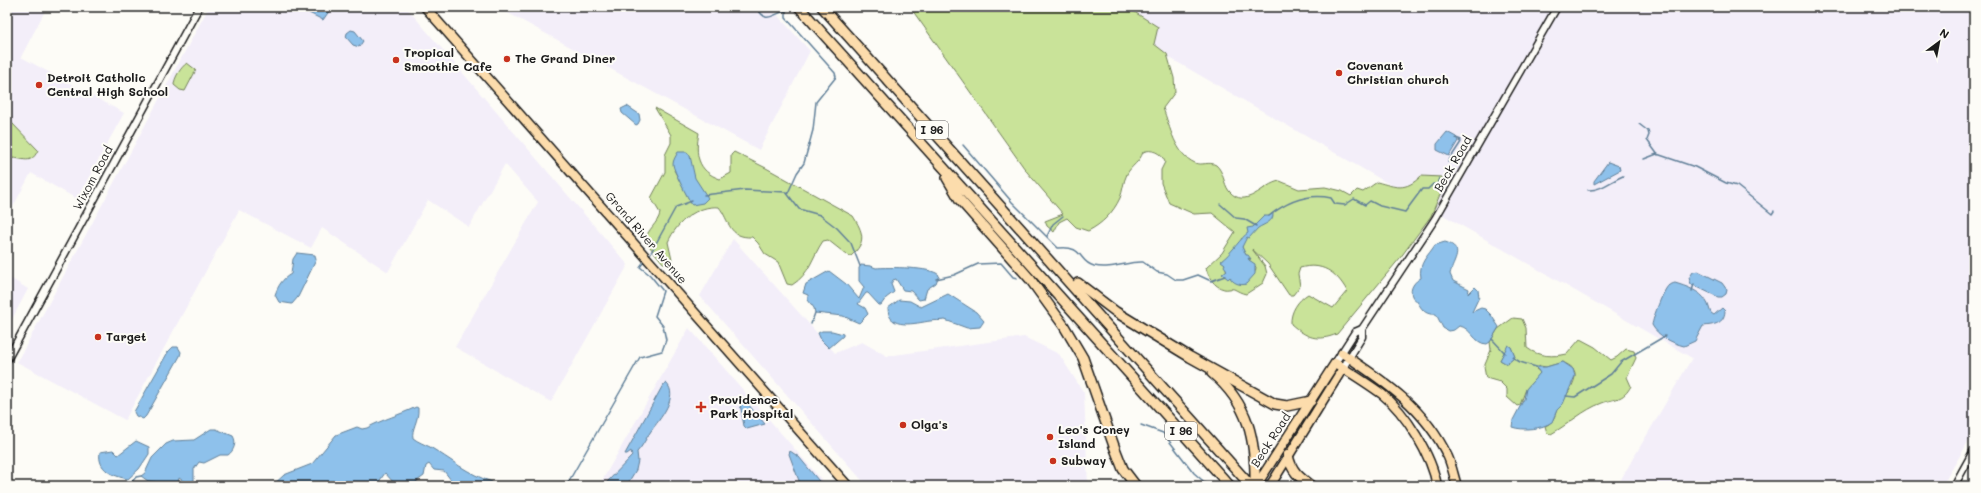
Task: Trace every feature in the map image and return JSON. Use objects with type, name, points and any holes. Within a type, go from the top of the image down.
[{"type":"highway","name":"I 96","points":[[799,7],[1230,486]]},
{"type":"highway","name":"I 96","points":[[822,7],[1251,486]]},
{"type":"highway","points":[[934,158],[960,200],[1030,278],[1068,332],[1083,358],[1114,446],[1124,469],[1136,486]]},
{"type":"highway","points":[[1043,252],[1061,266],[1086,291],[1116,312],[1190,357],[1275,404],[1287,406],[1311,401]]},
{"type":"highway","points":[[1190,357],[1218,378],[1231,392],[1243,411],[1251,430],[1260,486]]},
{"type":"highway","points":[[1288,455],[1290,467],[1311,486]]},
{"type":"highway","points":[[1256,486],[1259,473]]},
{"type":"main road","name":"Grand River Avenue","points":[[425,7],[848,486]]},
{"type":"main road","points":[[1342,353],[1395,390],[1428,424],[1448,457],[1457,486]]},
{"type":"main road","points":[[1335,363],[1382,395],[1398,410],[1414,433],[1430,462],[1437,486]]},
{"type":"main road","name":"Beck Road","points":[[1259,473],[1311,401],[1335,363]]},
{"type":"main road","name":"Beck Road","points":[[1270,486],[1343,368]]},
{"type":"street","name":"Wixom Road","points":[[7,360],[199,7]]},
{"type":"street","name":"Beck Road","points":[[1343,368],[1362,337],[1362,330],[1435,219],[1558,7]]},
{"type":"street","name":"Beck Road","points":[[1335,363],[1355,332],[1362,330]]},
{"type":"street","points":[[1954,486],[1974,450]]},
{"type":"shaded area","name":"Detroit Catholic Central High School","points":[[7,7],[47,7],[21,57],[124,113],[77,199],[31,173],[7,218]]},
{"type":"shaded area","points":[[209,7],[406,7],[628,265],[551,402],[455,347],[538,202],[505,164],[469,227],[428,200],[388,272],[322,228],[311,248],[239,210],[125,420],[17,362]]},
{"type":"shaded area","points":[[497,7],[770,7],[810,51],[759,150]]},
{"type":"shaded area","points":[[1128,7],[1974,7],[1974,432],[1942,486],[1617,486],[1692,358],[1149,46]]},
{"type":"shaded area","points":[[733,239],[835,353],[862,342],[887,356],[1024,337],[1059,354],[1084,393],[1088,486],[867,486],[700,296]]},
{"type":"shaded area","points":[[7,276],[28,289],[10,323],[7,321]]},
{"type":"shaded area","name":"Providence Park Hospital","points":[[689,328],[827,486],[599,486]]},
{"type":"green space","points":[[910,7],[1131,7],[1136,13],[1158,27],[1154,44],[1167,54],[1174,78],[1175,92],[1163,108],[1178,147],[1188,159],[1195,163],[1211,163],[1216,165],[1221,171],[1227,188],[1235,196],[1242,198],[1248,197],[1267,186],[1280,181],[1299,189],[1325,187],[1342,191],[1351,196],[1357,190],[1363,192],[1377,182],[1400,187],[1410,184],[1421,176],[1442,177],[1444,185],[1431,216],[1400,258],[1337,334],[1324,338],[1318,338],[1302,333],[1291,324],[1293,311],[1298,303],[1308,294],[1333,308],[1347,291],[1338,278],[1333,273],[1321,267],[1308,266],[1300,268],[1298,274],[1300,286],[1293,295],[1289,295],[1268,264],[1252,249],[1265,266],[1267,274],[1263,283],[1246,294],[1234,289],[1220,288],[1214,284],[1206,268],[1222,253],[1235,232],[1212,213],[1194,214],[1169,203],[1161,183],[1161,170],[1165,162],[1164,159],[1156,152],[1143,152],[1140,159],[1127,174],[1120,198],[1114,208],[1098,225],[1088,231],[1076,227],[1067,218],[1059,222],[1054,232],[1047,226],[1045,221],[1063,214],[1027,172]],"holes":[[[1242,238],[1243,250],[1251,259],[1248,259],[1256,267],[1256,270],[1253,275],[1240,284],[1230,277],[1228,278],[1225,264],[1222,261],[1237,248]]]},
{"type":"green space","points":[[187,63],[196,70],[185,91],[180,90],[174,85],[178,73]]},
{"type":"green space","points":[[655,108],[699,133],[697,148],[699,161],[706,171],[712,176],[720,179],[731,173],[731,155],[734,152],[853,216],[862,237],[856,251],[851,256],[847,255],[828,240],[823,241],[803,276],[792,285],[787,284],[778,262],[765,254],[752,237],[744,237],[734,232],[719,207],[711,207],[696,212],[682,222],[668,242],[672,260],[669,263],[663,263],[645,241],[660,213],[651,198],[665,172],[665,155],[671,143],[671,135]],"holes":[[[690,156],[695,181],[704,192],[692,205],[674,170]]]},
{"type":"green space","points":[[7,114],[11,122],[38,150],[32,158],[28,160],[17,158],[7,159]]},
{"type":"green space","points":[[1513,318],[1522,319],[1526,328],[1527,348],[1546,356],[1567,354],[1580,339],[1595,347],[1611,360],[1626,349],[1634,351],[1636,358],[1627,377],[1631,386],[1622,397],[1595,406],[1551,434],[1547,433],[1545,426],[1553,420],[1557,409],[1572,386],[1575,373],[1570,366],[1563,362],[1546,367],[1540,366],[1536,369],[1540,372],[1539,375],[1526,389],[1520,405],[1517,406],[1507,397],[1507,389],[1500,382],[1486,378],[1484,367],[1491,350],[1490,342],[1498,329]],"holes":[[[1508,346],[1511,347],[1515,357],[1507,364],[1500,360]]]},
{"type":"water","points":[[311,7],[332,7],[323,20],[309,13]]},
{"type":"water","points":[[351,30],[355,31],[363,41],[359,47],[353,45],[346,37],[347,33]]},
{"type":"water","points":[[627,106],[639,114],[640,120],[638,124],[636,125],[622,113],[621,109]]},
{"type":"water","points":[[1447,132],[1456,137],[1458,141],[1449,156],[1437,150],[1437,144]]},
{"type":"water","points":[[678,152],[687,152],[690,156],[695,178],[708,198],[703,203],[692,205],[675,172],[673,164]]},
{"type":"water","points":[[1608,162],[1619,166],[1620,170],[1594,184],[1594,181]]},
{"type":"water","points":[[1273,213],[1272,219],[1258,228],[1249,238],[1247,237],[1242,247],[1246,255],[1248,255],[1251,259],[1248,258],[1249,260],[1255,264],[1255,274],[1244,285],[1235,282],[1230,277],[1228,279],[1222,274],[1227,270],[1224,266],[1225,264],[1221,261],[1248,233],[1247,228],[1253,227],[1264,216],[1269,216]]},
{"type":"water","points":[[1445,242],[1457,251],[1450,274],[1453,281],[1469,289],[1468,294],[1475,287],[1478,290],[1479,297],[1472,312],[1481,308],[1485,309],[1499,327],[1490,342],[1487,344],[1476,339],[1467,329],[1463,327],[1459,326],[1454,330],[1448,331],[1443,328],[1436,314],[1425,312],[1412,296],[1412,288],[1421,278],[1420,273],[1424,260],[1435,245]]},
{"type":"water","points":[[297,253],[315,255],[316,260],[298,297],[292,304],[279,302],[275,295],[276,292],[283,280],[291,274],[293,259]]},
{"type":"water","points":[[861,265],[876,268],[928,270],[939,275],[936,283],[927,289],[924,299],[919,300],[911,291],[903,290],[896,279],[893,280],[891,284],[894,292],[886,298],[881,305],[879,305],[868,293],[866,293],[858,304],[865,308],[868,314],[859,323],[843,316],[815,313],[814,308],[808,300],[808,295],[803,293],[806,284],[829,271],[846,284],[859,299],[864,287],[859,281],[859,268]]},
{"type":"water","points":[[1698,271],[1722,283],[1727,290],[1726,294],[1722,297],[1718,297],[1691,284],[1689,278],[1693,272]]},
{"type":"water","points":[[1675,283],[1692,289],[1704,297],[1711,313],[1714,315],[1722,308],[1725,311],[1723,319],[1718,323],[1703,326],[1695,341],[1684,346],[1666,338],[1652,325],[1664,292],[1669,285]]},
{"type":"water","points":[[948,294],[976,312],[984,321],[980,327],[967,328],[945,320],[904,324],[893,320],[889,315],[888,308],[899,300],[910,301],[921,307]]},
{"type":"water","points":[[822,331],[832,331],[843,334],[843,336],[829,348],[821,340],[818,333]]},
{"type":"water","points":[[1508,345],[1511,347],[1515,357],[1507,364],[1500,360]]},
{"type":"water","points":[[173,347],[178,347],[181,352],[180,356],[146,416],[143,419],[136,416],[134,412],[135,410],[168,352]]},
{"type":"water","points":[[1563,362],[1573,369],[1575,376],[1563,404],[1557,410],[1552,422],[1532,429],[1512,427],[1513,420],[1524,399],[1526,389],[1540,373],[1536,367],[1546,367]]},
{"type":"water","points":[[666,383],[670,388],[670,401],[667,408],[637,452],[638,461],[636,470],[626,486],[605,486],[632,456],[631,451],[625,454],[663,385]]},
{"type":"water","points":[[742,401],[747,403],[765,424],[747,429],[744,426],[740,404]]},
{"type":"water","points":[[416,407],[418,408],[418,413],[413,431],[413,438],[467,471],[492,482],[493,486],[457,486],[444,471],[434,470],[429,464],[426,466],[424,476],[417,481],[414,486],[404,486],[394,483],[385,473],[376,486],[272,486],[284,475],[312,464],[336,435],[357,427],[362,429],[367,428]]},
{"type":"water","points":[[211,429],[216,429],[233,436],[235,441],[234,446],[228,455],[220,455],[204,463],[199,462],[194,469],[194,481],[186,483],[179,478],[177,486],[158,486],[155,482],[148,481],[141,476],[145,473],[152,458],[166,444],[173,441],[194,440]]},
{"type":"water","points":[[136,441],[149,447],[149,454],[139,469],[128,479],[112,474],[104,468],[101,463],[100,452],[113,450],[118,455]]},
{"type":"water","points":[[790,451],[799,457],[823,486],[801,486],[789,454]]},
{"type":"waterway","points":[[756,7],[760,13],[766,17],[785,11]]},
{"type":"waterway","points":[[783,7],[786,11],[786,18],[835,73],[836,77],[816,102],[813,130],[804,163],[797,173],[788,193]]},
{"type":"waterway","points":[[1639,124],[1648,131],[1649,135],[1647,140],[1658,155]]},
{"type":"waterway","points":[[1448,162],[1461,142],[1459,141],[1461,140],[1456,138]]},
{"type":"waterway","points":[[963,145],[1012,202],[1058,248],[1066,248],[1077,251],[1089,264],[1107,267],[1143,262],[1157,272],[1167,274],[1176,280],[1183,280],[1198,275],[1211,281],[1225,276]]},
{"type":"waterway","points":[[1644,159],[1657,154],[1695,167],[1726,183],[1737,186],[1772,214],[1774,211]]},
{"type":"waterway","points":[[1588,190],[1597,189],[1623,176]]},
{"type":"waterway","points":[[1269,216],[1291,202],[1314,197],[1331,198],[1335,204],[1345,205],[1354,199],[1365,205],[1370,201],[1380,206],[1405,212],[1422,189],[1428,189],[1433,184],[1437,185],[1439,178]]},
{"type":"waterway","points":[[704,195],[745,190],[786,192],[799,209],[820,215],[837,228],[851,243],[860,266]]},
{"type":"waterway","points":[[649,256],[676,207],[692,201]]},
{"type":"waterway","points":[[1220,204],[1236,218],[1244,219],[1256,226]]},
{"type":"waterway","points":[[1047,236],[1053,224],[1063,216]]},
{"type":"waterway","points":[[566,486],[640,357],[662,351],[666,340],[663,326],[655,316],[663,291],[650,275],[640,267],[645,260]]},
{"type":"waterway","points":[[936,279],[954,275],[978,264],[1001,263],[1013,277],[1017,278]]},
{"type":"waterway","points":[[1692,291],[1694,284]]},
{"type":"waterway","points":[[811,324],[815,313]]},
{"type":"waterway","points":[[1566,396],[1575,397],[1611,374],[1621,362],[1665,336]]},
{"type":"waterway","points":[[1492,339],[1505,353]]},
{"type":"waterway","points":[[1512,357],[1520,362],[1536,367]]},
{"type":"waterway","points":[[1141,425],[1163,433],[1194,473],[1209,486]]},
{"type":"waterway","points":[[128,486],[136,477],[141,476]]},
{"type":"place","name":"The Grand Diner","points":[[507,59]]},
{"type":"place","name":"Tropical Smoothie Cafe","points":[[396,60]]},
{"type":"place","name":"Covenant Christian church","points":[[1339,73]]},
{"type":"place","name":"Detroit Catholic Central High School","points":[[39,85]]},
{"type":"place","name":"Target","points":[[98,337]]},
{"type":"place","name":"Providence Park Hospital","points":[[701,407]]},
{"type":"place","name":"Olga's","points":[[903,425]]},
{"type":"place","name":"Leo's Coney Island","points":[[1050,437]]},
{"type":"place","name":"Subway","points":[[1053,461]]}]
